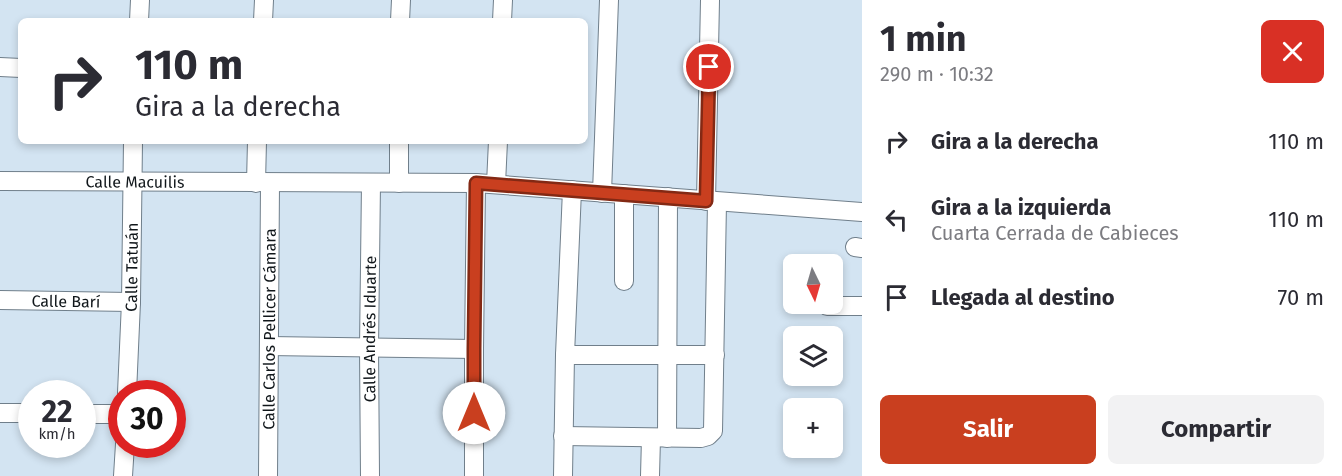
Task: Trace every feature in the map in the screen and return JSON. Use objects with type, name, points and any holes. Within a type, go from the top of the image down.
[{"type":"street","points":[[139,18],[140,0]]},
{"type":"street","points":[[263,18],[264,0]]},
{"type":"street","points":[[400,18],[401,0]]},
{"type":"street","points":[[502,18],[503,0]]},
{"type":"street","points":[[602,193],[609,0]]},
{"type":"street","points":[[563,436],[701,438],[713,431],[715,355],[710,0]]},
{"type":"street","points":[[0,67],[18,68]]},
{"type":"street","name":"Calle Tatuán","points":[[127,380],[134,144]]},
{"type":"street","name":"Calle Carlos Pellicer Cámara","points":[[257,144],[263,183],[269,346],[268,476]]},
{"type":"street","points":[[399,144],[399,183]]},
{"type":"street","points":[[496,184],[498,144]]},
{"type":"street","name":"Calle Macuilis","points":[[0,181],[476,183],[862,212]]},
{"type":"street","name":"Calle Andrés Iduarte","points":[[370,476],[371,183]]},
{"type":"street","points":[[474,476],[476,183]]},
{"type":"street","points":[[563,476],[565,354],[572,190]]},
{"type":"street","points":[[624,194],[624,281]]},
{"type":"street","points":[[650,476],[659,438],[668,355],[668,197]]},
{"type":"street","name":"Calle Barí","points":[[0,300],[130,302]]},
{"type":"street","points":[[843,306],[862,306]]},
{"type":"street","points":[[269,346],[474,349]]},
{"type":"street","points":[[565,354],[715,355]]},
{"type":"street","points":[[0,413],[18,413]]},
{"type":"street","points":[[123,476],[124,458]]},
{"type":"route","points":[[474,413],[476,183],[706,201],[709,67]]}]
